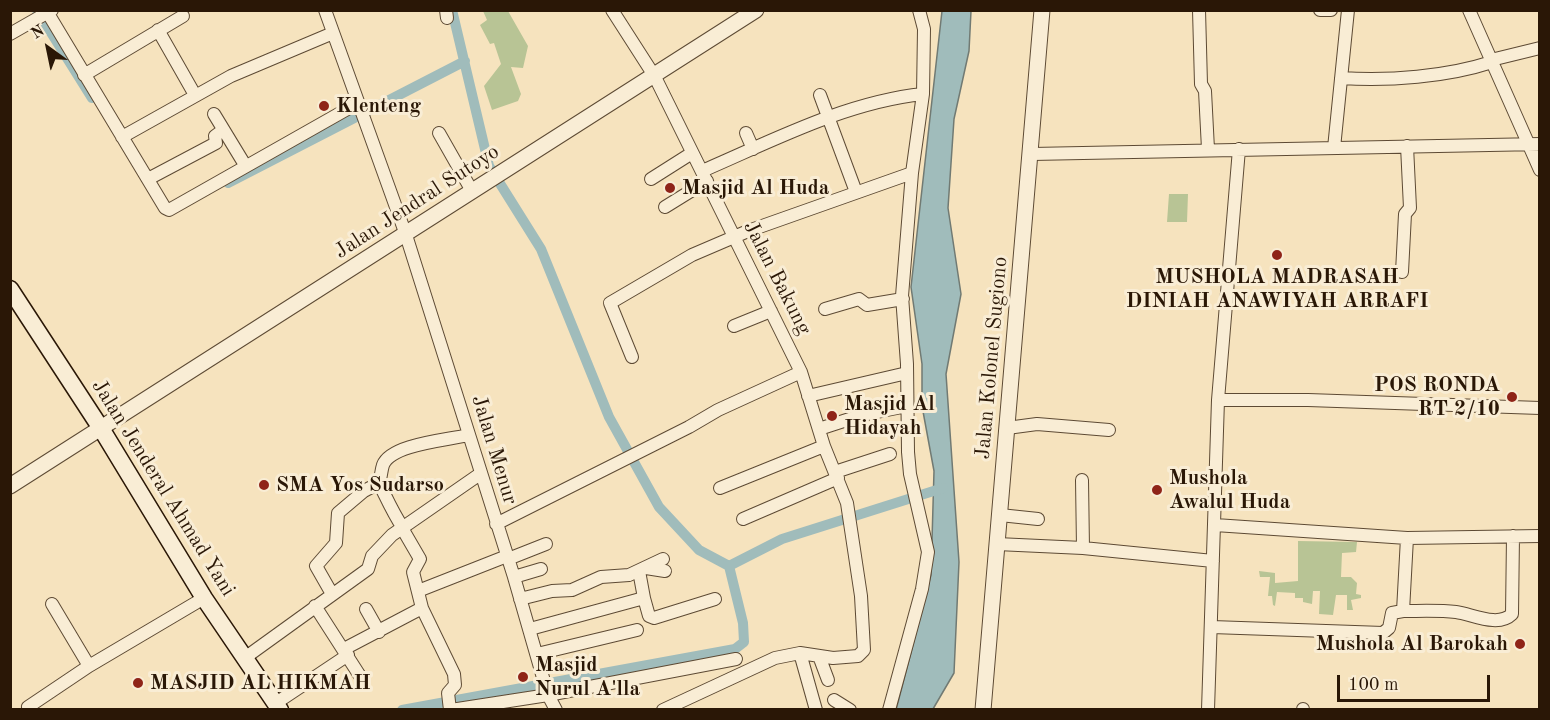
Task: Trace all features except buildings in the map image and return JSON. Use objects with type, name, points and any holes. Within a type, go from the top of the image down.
[{"type":"main road","name":"Jalan Jenderal Ahmad Yani","points":[[10,289],[102,430],[204,598],[278,706]]},
{"type":"street","name":"Jalan Menur","points":[[325,10],[406,235],[514,577],[548,693],[556,710]]},
{"type":"street","name":"Jalan Bakung","points":[[612,10],[655,77],[801,372],[824,446],[847,503],[864,623],[864,650],[853,657],[819,656]]},
{"type":"street","name":"Jalan Jendral Sutoyo","points":[[10,486],[102,430],[756,10]]},
{"type":"street","points":[[889,710],[926,572],[928,552],[910,474],[903,299],[912,173],[923,94],[924,28],[919,10]]},
{"type":"street","name":"Jalan Kolonel Sugiono","points":[[983,710],[1006,428],[1032,154],[1042,10]]},
{"type":"street","points":[[1199,10],[1201,84],[1205,91],[1208,149]]},
{"type":"street","points":[[1320,10],[1328,11]]},
{"type":"street","points":[[1334,148],[1348,10]]},
{"type":"street","points":[[1469,10],[1491,61],[1534,144],[1539,170]]},
{"type":"street","points":[[10,34],[46,13],[148,179],[170,210],[245,165],[360,107]]},
{"type":"street","points":[[84,75],[183,16]]},
{"type":"street","points":[[158,30],[195,95]]},
{"type":"street","points":[[122,137],[195,95],[248,69],[333,33]]},
{"type":"street","points":[[1341,78],[1364,79],[1438,73],[1539,48]]},
{"type":"street","points":[[665,207],[704,176],[753,149],[830,118],[889,99],[923,94]]},
{"type":"street","points":[[820,95],[856,192]]},
{"type":"street","points":[[214,114],[245,165]]},
{"type":"street","points":[[148,179],[216,143],[215,136],[224,130]]},
{"type":"street","points":[[439,133],[472,191]]},
{"type":"street","points":[[746,133],[753,149]]},
{"type":"street","points":[[1032,154],[1534,144]]},
{"type":"street","points":[[1402,272],[1404,214],[1410,208],[1407,146]]},
{"type":"street","points":[[1208,710],[1218,400],[1239,149]]},
{"type":"street","points":[[651,179],[692,153]]},
{"type":"street","points":[[632,357],[610,303],[692,255],[734,237],[912,173]]},
{"type":"street","points":[[825,309],[859,299],[867,305],[903,299]]},
{"type":"street","points":[[734,326],[771,310]]},
{"type":"street","points":[[496,524],[689,427],[718,410],[801,372]]},
{"type":"street","points":[[808,396],[907,374]]},
{"type":"street","points":[[1218,400],[1308,400],[1539,408]]},
{"type":"street","points":[[819,429],[862,415],[907,406]]},
{"type":"street","points":[[1006,428],[1037,424],[1109,430]]},
{"type":"street","points":[[468,435],[450,440],[440,439],[403,449],[383,465],[379,483],[389,508],[420,559],[413,572],[422,608],[454,674],[455,686],[450,703],[548,693],[736,659]]},
{"type":"street","points":[[720,488],[824,446]]},
{"type":"street","points":[[744,519],[837,475],[890,454]]},
{"type":"street","points":[[246,657],[368,569],[371,558],[378,548],[480,474]]},
{"type":"street","points":[[1082,480],[1083,548]]},
{"type":"street","points":[[333,594],[316,566],[336,543],[337,515],[358,495],[379,483]]},
{"type":"street","points":[[1000,515],[1038,519]]},
{"type":"street","points":[[1215,525],[1407,538],[1539,536]]},
{"type":"street","points":[[1212,627],[1383,633],[1389,628],[1392,613],[1403,611],[1456,612],[1478,618],[1508,617],[1512,611],[1513,536]]},
{"type":"street","points":[[1403,611],[1407,538]]},
{"type":"street","points":[[418,591],[546,544]]},
{"type":"street","points":[[998,544],[1083,548],[1213,561]]},
{"type":"street","points":[[520,599],[552,591],[572,590],[601,577],[618,577],[664,565]]},
{"type":"street","points":[[514,577],[541,568]]},
{"type":"street","points":[[642,569],[644,598],[649,616],[654,618],[715,599]]},
{"type":"street","points":[[30,710],[29,706],[89,666],[204,598]]},
{"type":"street","points":[[530,629],[644,598]]},
{"type":"street","points":[[52,604],[89,666]]},
{"type":"street","points":[[315,606],[360,675]]},
{"type":"street","points":[[278,706],[346,652],[422,608]]},
{"type":"street","points":[[366,609],[379,632]]},
{"type":"street","points":[[537,654],[638,630]]},
{"type":"street","points":[[800,653],[816,710]]},
{"type":"street","points":[[663,710],[767,660],[800,653],[819,656],[828,680]]},
{"type":"street","points":[[834,700],[844,704],[850,710]]},
{"type":"green space","points":[[483,11],[508,11],[528,46],[523,68],[511,67],[521,94],[518,101],[492,110],[484,86],[501,64],[494,43],[490,44],[480,25],[487,20]]},
{"type":"green space","points":[[1169,194],[1188,194],[1187,222],[1167,222]]},
{"type":"green space","points":[[1298,541],[1357,542],[1356,552],[1342,553],[1341,577],[1351,577],[1357,583],[1356,594],[1361,595],[1361,598],[1351,600],[1353,610],[1347,610],[1347,595],[1336,595],[1333,615],[1319,614],[1320,591],[1313,591],[1312,604],[1303,602],[1303,598],[1295,598],[1295,593],[1277,592],[1275,606],[1273,605],[1272,596],[1268,596],[1270,577],[1260,577],[1259,571],[1275,573],[1275,583],[1298,581]]},
{"type":"water","points":[[942,11],[971,11],[969,51],[954,119],[948,208],[961,294],[946,374],[959,562],[954,673],[933,709],[896,710],[931,575],[934,471],[922,406],[922,364],[911,287]]},
{"type":"waterway","points":[[37,10],[92,98]]},
{"type":"waterway","points":[[452,10],[489,166],[541,249],[609,417],[659,507],[699,550],[729,566],[782,539],[943,488]]},
{"type":"waterway","points":[[228,183],[465,61]]},
{"type":"waterway","points":[[402,710],[735,649],[744,642],[743,623],[729,566]]},
{"type":"place","name":"Klenteng","points":[[324,106]]},
{"type":"place","name":"Masjid Al Huda","points":[[670,188]]},
{"type":"place","name":"MUSHOLA MADRASAH DINIAH ANAWIYAH ARRAFI","points":[[1277,255]]},
{"type":"place","name":"POS RONDA RT 2/10","points":[[1512,397]]},
{"type":"place","name":"Masjid Al Hidayah","points":[[832,416]]},
{"type":"place","name":"SMA Yos Sudarso","points":[[264,485]]},
{"type":"place","name":"Mushola Awalul Huda","points":[[1157,490]]},
{"type":"place","name":"Mushola Al Barokah","points":[[1520,644]]},
{"type":"place","name":"Masjid Nurul A'lla","points":[[523,677]]},
{"type":"place","name":"MASJID AL HIKMAH","points":[[138,683]]}]
